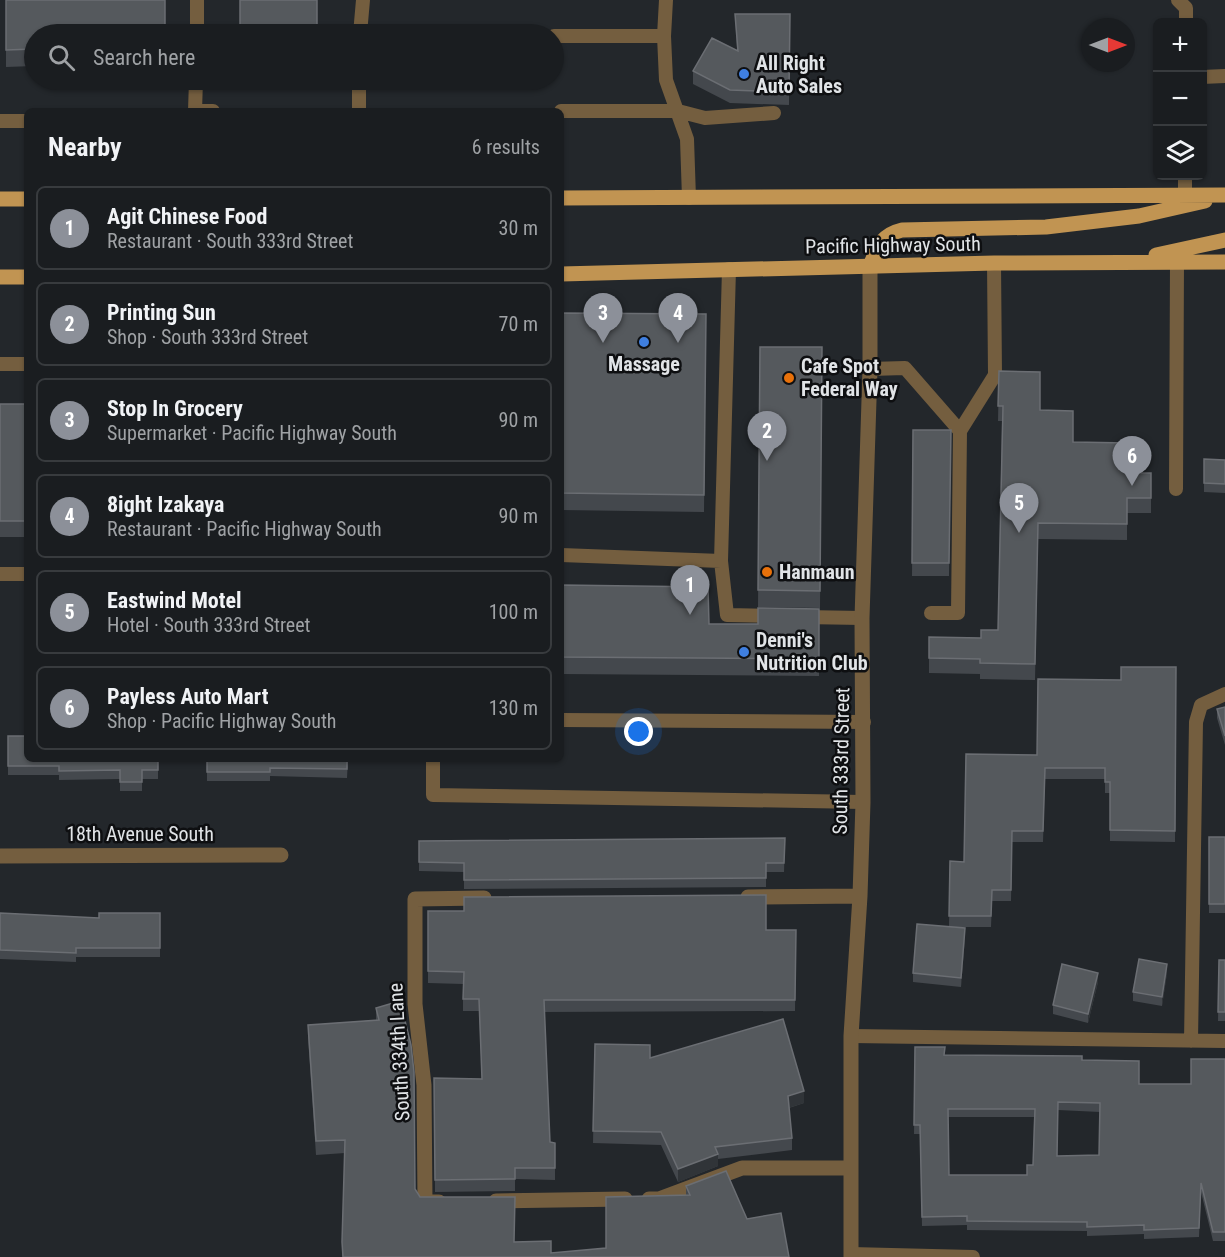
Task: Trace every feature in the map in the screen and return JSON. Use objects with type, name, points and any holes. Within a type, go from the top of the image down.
[{"type":"main road","points":[[564,198],[1225,196]]},
{"type":"main road","points":[[870,266],[880,242],[888,233],[902,230],[1058,225],[1139,216],[1225,196]]},
{"type":"main road","points":[[0,199],[24,199]]},
{"type":"main road","points":[[1124,262],[1225,240]]},
{"type":"main road","name":"Pacific Highway South","points":[[564,274],[994,263],[1225,262]]},
{"type":"main road","points":[[0,277],[24,277]]},
{"type":"street","name":"South 333rd Street","points":[[851,1256],[851,1036],[860,896],[864,722],[862,618],[870,369],[870,266]]},
{"type":"street","name":"18th Avenue South","points":[[0,856],[280,855]]},
{"type":"street","points":[[731,897],[860,896]]},
{"type":"street","name":"South 334th Lane","points":[[460,1202],[425,1202],[424,1085],[415,1004],[415,899],[497,898]]},
{"type":"street","points":[[483,1202],[659,1199],[742,1168],[850,1168]]},
{"type":"lane","points":[[197,0],[197,24]]},
{"type":"lane","points":[[361,24],[363,0]]},
{"type":"lane","points":[[666,0],[664,36],[666,80],[687,139],[689,198]]},
{"type":"lane","points":[[1178,0],[1186,8],[1186,18]]},
{"type":"lane","points":[[564,36],[664,36]]},
{"type":"lane","points":[[1207,77],[1225,76]]},
{"type":"lane","points":[[195,108],[196,90]]},
{"type":"lane","points":[[359,90],[359,108]]},
{"type":"lane","points":[[564,111],[678,111],[705,118],[774,113]]},
{"type":"lane","points":[[0,121],[24,121]]},
{"type":"lane","points":[[1185,180],[1185,195]]},
{"type":"lane","points":[[1176,489],[1177,262]]},
{"type":"lane","points":[[931,614],[958,614],[960,431],[995,375],[994,263]]},
{"type":"lane","points":[[729,270],[721,561],[727,615],[862,618]]},
{"type":"lane","points":[[0,364],[24,364]]},
{"type":"lane","points":[[870,369],[905,368],[960,431]]},
{"type":"lane","points":[[564,555],[721,561]]},
{"type":"lane","points":[[0,574],[24,574]]},
{"type":"lane","points":[[1191,1041],[1196,722],[1202,705],[1225,694]]},
{"type":"lane","points":[[564,720],[864,722]]},
{"type":"lane","points":[[433,762],[433,795],[862,802]]},
{"type":"lane","points":[[851,1036],[1225,1041]]},
{"type":"lane","points":[[851,1256],[973,1257]]},
{"type":"building","points":[[6,0],[165,0],[165,24],[24,24],[24,49],[6,50]]},
{"type":"building","points":[[240,0],[317,0],[317,24],[240,24]]},
{"type":"building","name":"All Right Auto Sales","points":[[735,14],[790,14],[789,92],[730,90],[693,71],[712,38],[738,51]]},
{"type":"building","points":[[564,313],[706,314],[704,495],[564,493]]},
{"type":"building","points":[[760,347],[822,347],[820,591],[758,590]]},
{"type":"building","points":[[999,371],[1040,372],[1040,410],[1073,411],[1073,442],[1128,443],[1128,473],[1151,473],[1151,498],[1127,498],[1127,524],[1038,523],[1035,664],[980,663],[980,659],[929,658],[929,637],[981,638],[981,630],[998,630],[1003,406],[998,406]]},
{"type":"building","points":[[0,404],[24,404],[24,521],[0,521]]},
{"type":"building","points":[[913,430],[951,430],[949,563],[912,563]]},
{"type":"building","points":[[1204,459],[1225,460],[1225,484],[1204,483]]},
{"type":"building","points":[[564,585],[708,587],[709,624],[758,624],[758,608],[819,609],[819,659],[564,657]]},
{"type":"building","points":[[1121,667],[1176,667],[1175,831],[1110,830],[1110,782],[1105,782],[1105,768],[1045,768],[1043,831],[1012,831],[1011,890],[992,890],[991,916],[949,916],[950,861],[964,862],[966,754],[1037,755],[1038,679],[1121,680]]},
{"type":"building","points":[[1225,707],[1225,736],[1217,709]]},
{"type":"building","points":[[8,736],[24,736],[24,762],[158,762],[158,770],[142,770],[142,782],[120,782],[120,770],[59,771],[59,766],[8,766]]},
{"type":"building","points":[[207,762],[347,762],[347,769],[270,768],[270,772],[207,772]]},
{"type":"building","points":[[1209,837],[1225,837],[1225,904],[1209,904]]},
{"type":"building","points":[[785,838],[784,863],[766,863],[766,878],[464,880],[464,863],[419,862],[419,841]]},
{"type":"building","points":[[766,895],[766,930],[796,930],[795,1000],[544,1000],[550,1142],[555,1143],[555,1168],[515,1168],[515,1179],[435,1180],[434,1078],[482,1079],[479,999],[463,999],[464,972],[428,971],[428,911],[464,911],[464,897]]},
{"type":"building","points":[[0,913],[99,918],[99,913],[160,913],[160,948],[76,948],[76,953],[0,950]]},
{"type":"building","points":[[917,924],[965,928],[961,978],[913,973]]},
{"type":"building","points":[[1139,959],[1167,964],[1162,997],[1133,992]]},
{"type":"building","points":[[1219,960],[1225,960],[1225,1012],[1218,1012]]},
{"type":"building","points":[[1062,964],[1098,973],[1088,1014],[1053,1005]]},
{"type":"building","points":[[400,1001],[411,1045],[414,1072],[415,1189],[420,1197],[515,1197],[514,1242],[551,1241],[551,1253],[606,1248],[606,1197],[690,1195],[686,1186],[726,1171],[747,1219],[781,1213],[789,1257],[343,1257],[345,1140],[316,1141],[308,1025],[379,1020],[376,1008]]},
{"type":"building","points":[[783,1019],[804,1091],[788,1096],[792,1138],[715,1147],[718,1154],[678,1169],[661,1132],[593,1131],[595,1044],[650,1045],[650,1058]]},
{"type":"building","points":[[915,1047],[945,1047],[944,1055],[1082,1056],[1082,1060],[1139,1061],[1139,1084],[1191,1084],[1191,1059],[1225,1059],[1225,1232],[1213,1232],[1201,1183],[1199,1228],[1144,1230],[1144,1225],[1087,1227],[1087,1222],[967,1221],[967,1216],[922,1217],[920,1125],[914,1125]],"holes":[[[1058,1102],[1100,1103],[1099,1155],[1057,1156]],[[948,1109],[1035,1109],[1033,1165],[1027,1165],[1027,1175],[949,1175]]]},
{"type":"place","name":"All Right Auto Sales","points":[[744,74]]},
{"type":"place","name":"Massage","points":[[644,342]]},
{"type":"place","name":"Stop In Grocery","points":[[603,343]]},
{"type":"place","name":"8ight Izakaya","points":[[678,343]]},
{"type":"place","name":"Cafe Spot Federal Way","points":[[789,378]]},
{"type":"place","name":"Printing Sun","points":[[767,461]]},
{"type":"place","name":"Payless Auto Mart","points":[[1132,486]]},
{"type":"place","name":"Eastwind Motel","points":[[1019,533]]},
{"type":"place","name":"Hanmaun","points":[[767,572]]},
{"type":"place","name":"Agit Chinese Food","points":[[690,615]]},
{"type":"place","name":"Denni's Nutrition Club","points":[[744,652]]}]
